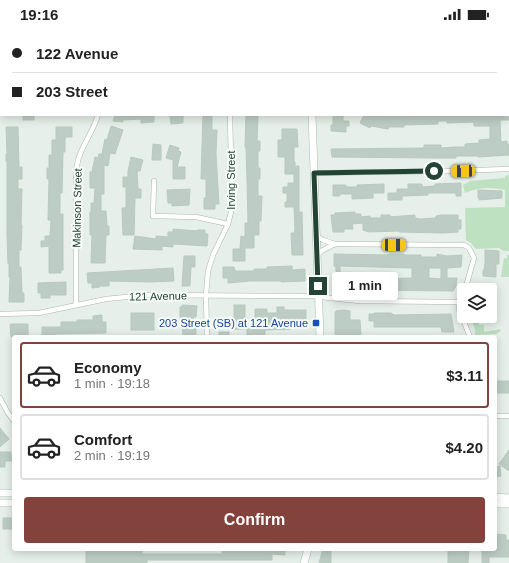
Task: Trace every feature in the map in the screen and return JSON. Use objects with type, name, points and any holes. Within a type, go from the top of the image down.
[{"type":"main road","points":[[312,116],[320,335]]},
{"type":"main road","points":[[0,493],[12,493]]},
{"type":"main road","points":[[497,496],[509,498]]},
{"type":"main road","points":[[0,503],[12,503]]},
{"type":"main road","points":[[497,504],[509,504]]},
{"type":"main road","points":[[304,563],[307,551]]},
{"type":"street","name":"Makinson Street","points":[[76,305],[77,166],[80,153],[94,129],[98,116]]},
{"type":"street","name":"Irving Street","points":[[206,335],[207,279],[211,261],[228,224],[232,203],[230,116]]},
{"type":"street","points":[[314,173],[509,169]]},
{"type":"street","points":[[154,181],[153,216],[196,217],[228,224]]},
{"type":"street","points":[[317,236],[323,240],[335,244],[464,245],[473,253],[474,258],[466,283]]},
{"type":"street","points":[[317,255],[335,244]]},
{"type":"street","name":"121 Avenue","points":[[0,314],[39,313],[76,305],[133,296],[206,295],[318,297],[359,301],[457,302]]},
{"type":"street","points":[[465,323],[469,335]]},
{"type":"street","points":[[0,398],[12,418]]},
{"type":"street","points":[[497,416],[509,416]]},
{"type":"green space","points":[[509,175],[509,251],[504,251],[499,248],[476,249],[466,240],[465,208],[505,207],[505,190],[485,188],[465,193],[463,185],[470,181],[505,178],[505,176]]},
{"type":"green space","points":[[507,255],[509,255],[509,277],[501,277],[504,258],[507,258]]},
{"type":"green space","points":[[473,323],[479,323],[479,325],[484,325],[484,332],[500,329],[501,331],[496,334],[475,335]]},
{"type":"building","points":[[23,116],[34,116],[34,120],[23,120]]},
{"type":"building","points":[[115,116],[154,116],[154,122],[141,123],[141,119],[123,120],[123,122],[113,121]]},
{"type":"building","points":[[170,116],[183,116],[183,123],[171,124]]},
{"type":"building","points":[[203,116],[212,116],[212,130],[217,130],[216,154],[219,204],[215,204],[215,209],[204,209],[204,198],[206,198],[206,179],[201,179]]},
{"type":"building","points":[[246,116],[258,116],[257,141],[260,141],[260,151],[258,151],[258,168],[260,168],[260,179],[258,179],[258,196],[262,196],[259,235],[254,235],[254,248],[245,248],[245,261],[233,261],[233,249],[240,249],[241,236],[245,237],[245,223],[248,223],[245,147]]},
{"type":"building","points":[[333,116],[343,116],[343,121],[349,121],[349,126],[346,126],[346,132],[331,131],[331,125],[333,125]]},
{"type":"building","points":[[364,116],[509,116],[509,120],[500,120],[501,142],[507,141],[507,144],[509,144],[509,155],[478,157],[456,156],[456,158],[332,157],[331,149],[424,148],[424,145],[441,145],[441,148],[465,147],[465,144],[479,143],[479,140],[490,139],[490,126],[474,126],[474,122],[447,123],[447,121],[438,121],[438,124],[404,125],[404,127],[389,127],[388,129],[371,126],[370,128],[360,123]]},
{"type":"building","points":[[111,126],[123,130],[115,154],[110,153],[108,166],[104,165],[104,194],[101,194],[101,211],[106,211],[107,226],[109,226],[109,235],[106,235],[105,263],[91,263],[92,235],[90,235],[90,212],[91,203],[94,203],[95,188],[90,188],[90,172],[92,172],[95,157],[98,158],[99,154],[102,154],[105,139],[107,140]]},
{"type":"building","points":[[6,127],[18,127],[19,167],[22,167],[22,179],[18,179],[18,189],[22,189],[22,225],[21,250],[19,250],[19,267],[21,267],[22,293],[24,293],[24,302],[9,302],[10,277],[7,234]]},
{"type":"building","points":[[56,127],[72,127],[72,137],[65,137],[62,193],[60,193],[60,214],[63,214],[63,270],[61,270],[61,273],[49,273],[49,246],[41,247],[41,241],[45,241],[45,236],[50,236],[51,220],[48,220],[49,179],[47,179],[47,168],[49,168],[49,155],[52,155],[52,140],[56,140]]},
{"type":"building","points":[[282,129],[297,129],[298,147],[294,147],[294,162],[295,166],[299,166],[299,212],[302,212],[303,255],[292,255],[291,233],[294,233],[295,230],[294,207],[285,207],[285,202],[287,202],[287,193],[283,193],[283,187],[288,187],[288,183],[294,183],[294,174],[285,174],[285,157],[278,157],[278,140],[282,140]]},
{"type":"building","points":[[153,144],[161,145],[161,160],[152,160]]},
{"type":"building","points":[[170,145],[179,148],[178,151],[181,152],[177,167],[185,167],[185,179],[173,179],[173,160],[166,158]]},
{"type":"building","points":[[131,157],[143,160],[140,171],[137,171],[138,189],[141,189],[141,198],[135,198],[134,235],[123,235],[122,208],[126,208],[126,187],[123,187],[123,177],[128,177]]},
{"type":"building","points":[[461,183],[461,196],[456,196],[456,193],[428,193],[428,195],[402,196],[402,200],[388,200],[388,193],[397,193],[397,189],[408,189],[408,184],[422,184],[422,187],[435,186],[435,184]]},
{"type":"building","points":[[384,184],[384,193],[373,193],[373,198],[352,199],[352,194],[340,194],[340,196],[333,196],[333,185],[357,187],[357,185]]},
{"type":"building","points":[[190,189],[189,205],[172,206],[172,203],[168,203],[167,190]]},
{"type":"building","points":[[478,190],[502,191],[502,198],[479,200]]},
{"type":"building","points":[[355,212],[355,214],[361,214],[361,217],[370,216],[370,218],[381,218],[381,215],[390,215],[390,217],[415,215],[415,218],[420,219],[436,218],[436,216],[441,215],[458,215],[458,220],[461,220],[461,229],[458,229],[458,232],[443,233],[399,231],[369,232],[363,230],[363,223],[352,224],[353,229],[344,229],[344,232],[333,232],[331,215],[335,215],[335,213]]},
{"type":"building","points":[[173,229],[197,231],[205,230],[205,234],[208,234],[207,246],[173,244],[173,247],[162,246],[162,250],[133,249],[135,236],[156,239],[156,236],[168,237],[168,232],[173,232]]},
{"type":"building","points":[[485,250],[499,251],[499,264],[496,264],[496,277],[483,276]]},
{"type":"building","points":[[334,254],[404,254],[421,255],[421,257],[437,257],[437,254],[447,256],[462,255],[461,267],[447,268],[447,278],[457,278],[456,286],[453,291],[369,290],[369,287],[362,286],[361,289],[336,288],[336,267],[334,266]],"holes":[[[340,266],[412,268],[412,278],[382,279],[382,277],[340,275]],[[429,268],[441,268],[441,279],[429,278]]]},
{"type":"building","points":[[184,256],[195,256],[195,267],[191,267],[190,286],[182,286]]},
{"type":"building","points":[[292,266],[292,270],[305,269],[305,281],[250,281],[228,283],[228,278],[223,278],[223,267],[234,267],[235,271],[254,271],[254,269],[267,269],[267,267]]},
{"type":"building","points":[[173,268],[174,281],[109,281],[109,286],[92,288],[92,283],[88,283],[87,273]]},
{"type":"building","points":[[66,282],[66,295],[50,295],[50,298],[41,298],[41,293],[38,293],[38,283]]},
{"type":"building","points":[[182,305],[197,306],[196,317],[193,317],[193,327],[196,327],[196,335],[183,335],[182,317],[180,317],[180,307],[182,307]]},
{"type":"building","points":[[234,305],[245,305],[245,329],[234,329]]},
{"type":"building","points":[[277,307],[284,307],[284,310],[306,310],[306,324],[291,324],[291,329],[265,330],[265,335],[247,335],[247,327],[255,328],[255,309],[267,309],[267,313],[277,313]]},
{"type":"building","points":[[336,311],[350,311],[350,320],[360,320],[361,335],[335,335]]},
{"type":"building","points":[[131,313],[154,313],[154,330],[131,330]]},
{"type":"building","points":[[391,313],[394,315],[451,314],[454,332],[442,332],[441,327],[374,327],[374,321],[369,321],[369,314]]},
{"type":"building","points":[[102,315],[102,322],[106,322],[106,333],[42,335],[42,327],[61,327],[61,322],[93,320],[93,316]]},
{"type":"building","points":[[10,324],[28,324],[28,335],[12,335],[11,337]]},
{"type":"building","points":[[219,332],[229,332],[229,335],[219,335]]},
{"type":"building","points":[[497,381],[509,381],[509,393],[497,393]]},
{"type":"building","points":[[0,428],[9,439],[0,447]]},
{"type":"building","points":[[509,450],[509,471],[499,464]]},
{"type":"building","points":[[0,452],[11,452],[12,461],[5,461],[5,467],[0,467]]},
{"type":"building","points":[[500,466],[501,476],[497,477],[497,467]]},
{"type":"building","points":[[3,518],[12,518],[12,529],[3,529]]},
{"type":"building","points":[[497,534],[506,535],[506,540],[509,540],[509,557],[489,557],[489,563],[482,563],[482,551],[497,551]]},
{"type":"building","points":[[86,551],[142,551],[142,554],[222,554],[223,551],[285,551],[285,555],[272,554],[272,560],[147,560],[147,563],[86,563]]},
{"type":"building","points":[[322,551],[331,551],[331,563],[319,563]]},
{"type":"building","points":[[448,551],[469,551],[468,563],[448,563]]},
{"type":"place","name":"203 Street (SB) at 121 Avenue","points":[[316,323]]},
{"type":"route","points":[[318,286],[314,173],[434,171]]}]
